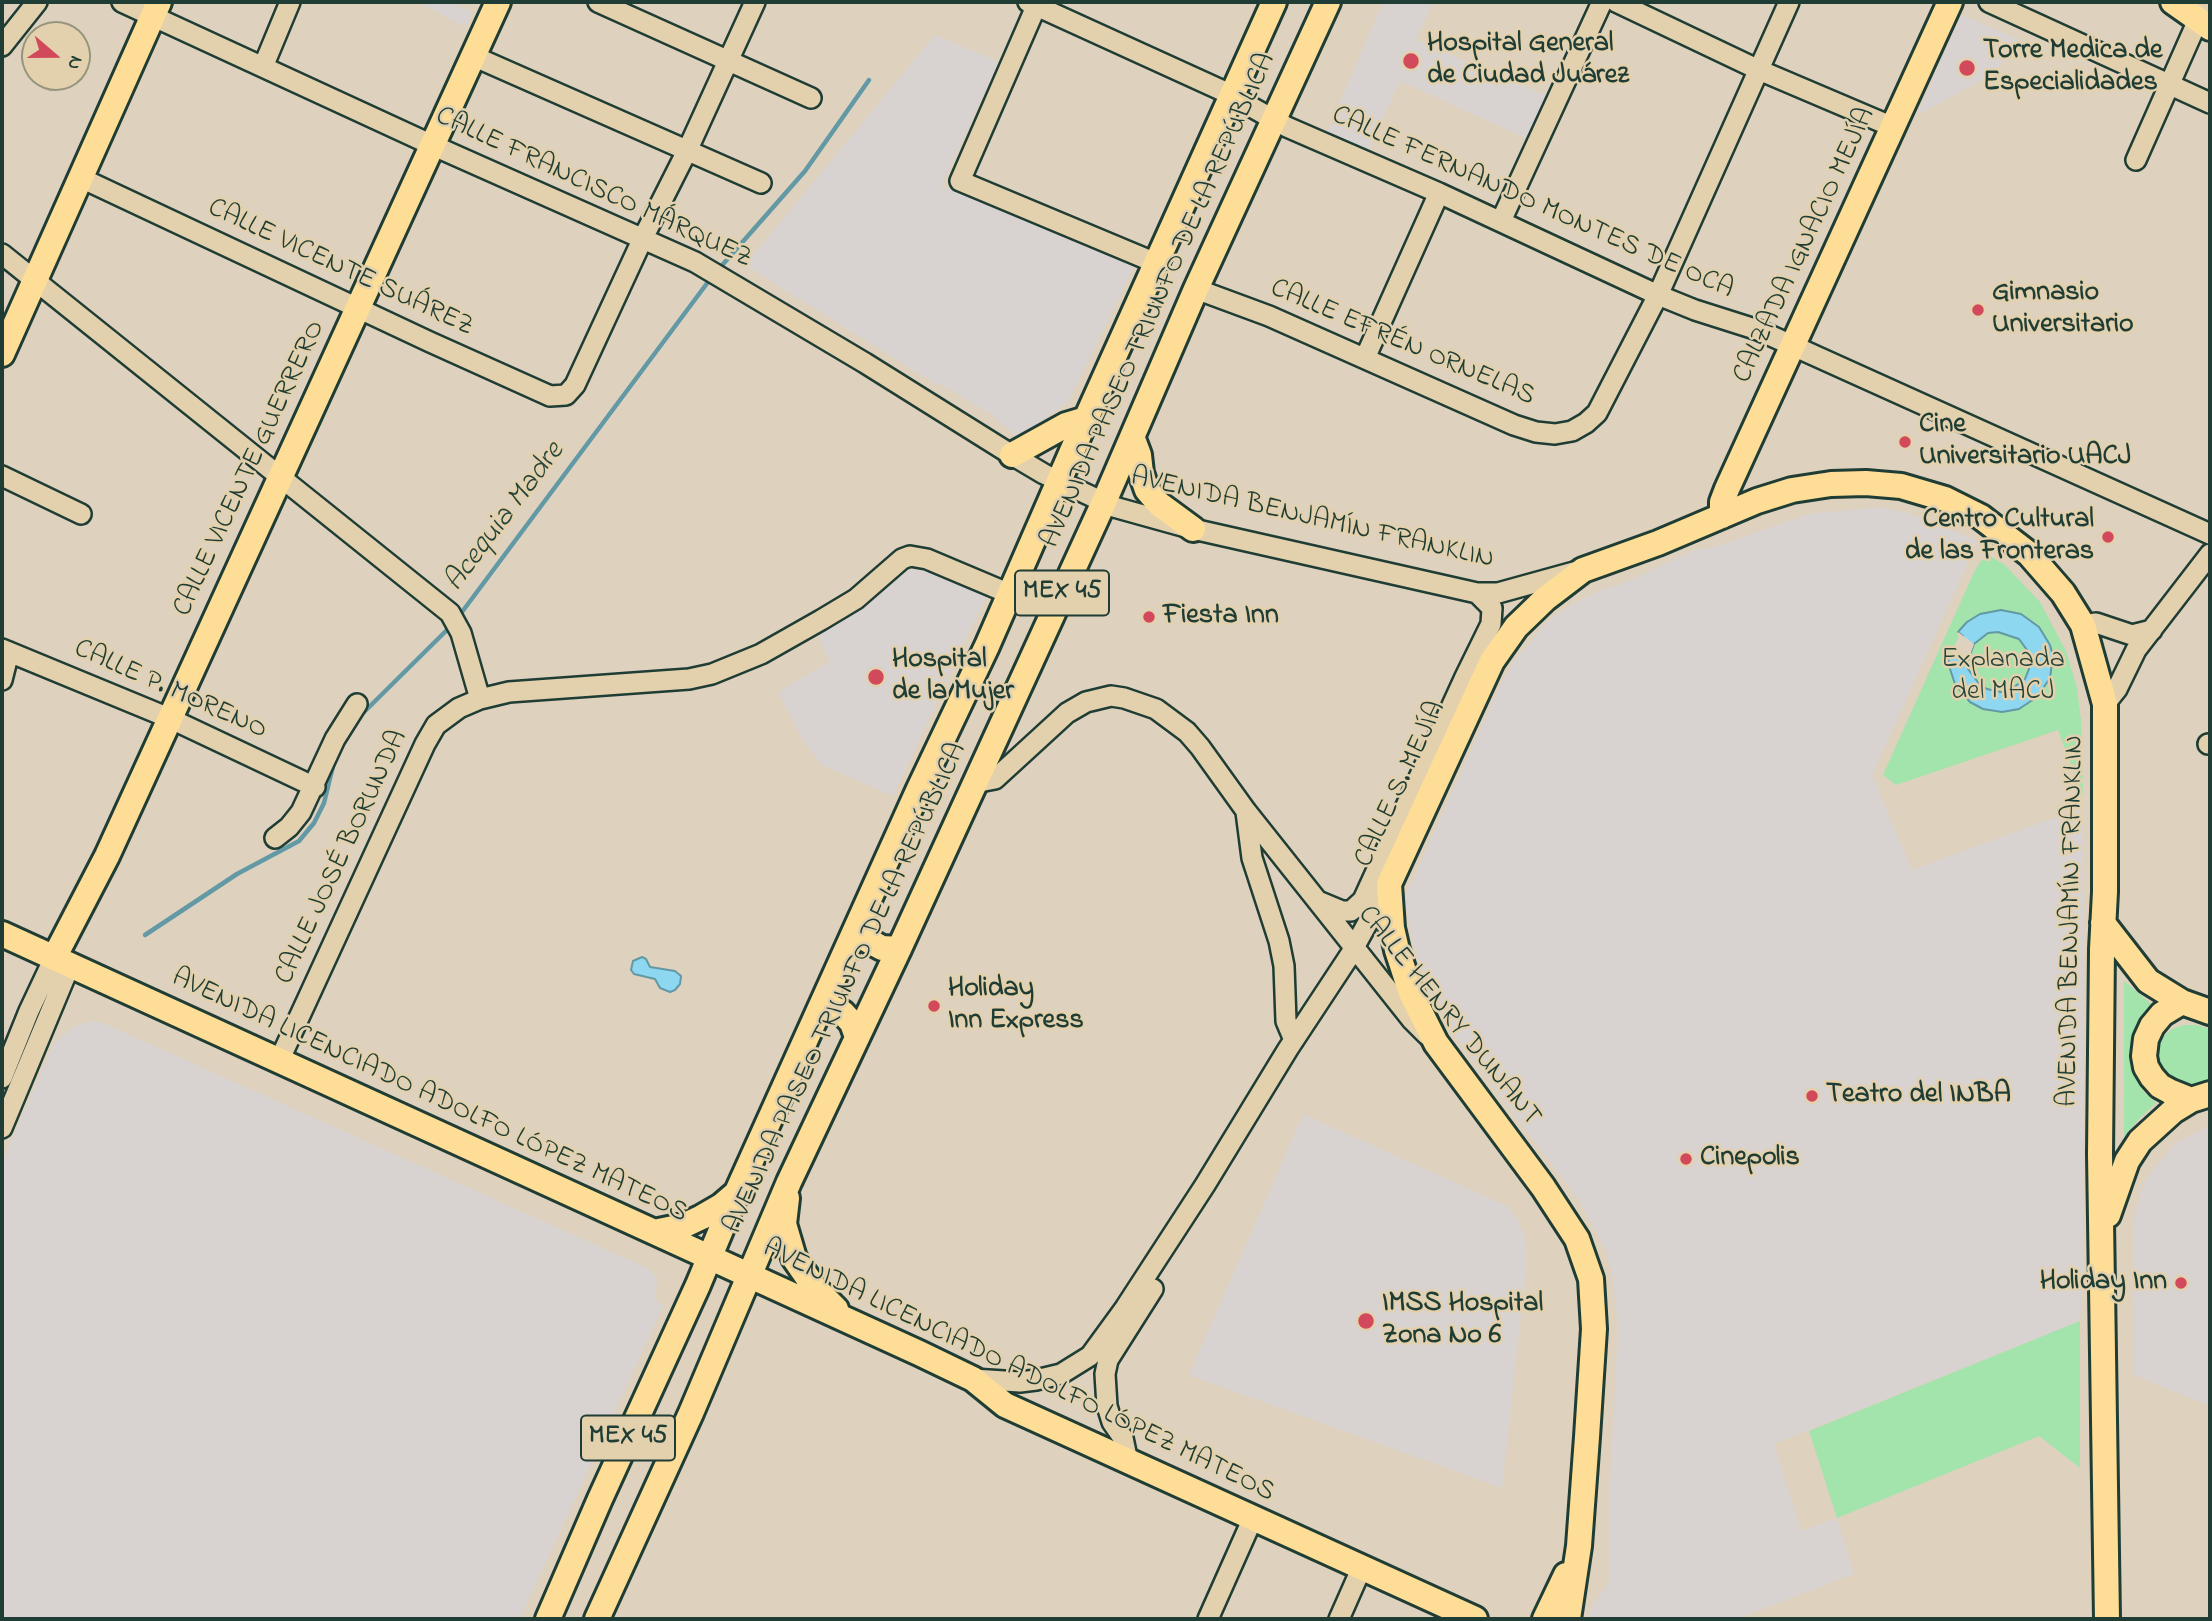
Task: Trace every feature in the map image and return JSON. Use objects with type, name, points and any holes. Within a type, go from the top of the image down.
[{"type":"main road","name":"CALLE VICENTE GUERRERO","points":[[62,961],[169,718],[498,2]]},
{"type":"main road","name":"AVENIDA PASEO TRIUNFO DE LA REPÚBLICA","points":[[548,1619],[736,1194],[1010,594],[1274,2]]},
{"type":"main road","name":"AVENIDA PASEO TRIUNFO DE LA REPÚBLICA","points":[[597,1619],[691,1413],[789,1182],[1133,439],[1196,289],[1328,2]]},
{"type":"main road","name":"CALZADA IGNACIO MEJÍA","points":[[1722,516],[1722,502],[1727,489],[1950,2]]},
{"type":"main road","points":[[2174,2],[2205,16]]},
{"type":"main road","points":[[2,354],[157,8]]},
{"type":"main road","points":[[1012,455],[1066,425],[1086,419]]},
{"type":"main road","points":[[1133,439],[1147,490],[1159,504],[1193,529]]},
{"type":"main road","name":"AVENIDA BENJAMÍN FRANKLIN","points":[[1583,570],[1792,490],[1831,484],[1901,486],[1928,494],[1981,517],[2029,554],[2063,593],[2083,625],[2105,704],[2100,1154],[2104,1613]]},
{"type":"main road","name":"CALLE S. MEJÍA","points":[[1389,884],[1492,661],[1525,618],[1583,570]]},
{"type":"main road","points":[[1389,884],[1392,928],[1397,950],[1411,993],[1436,1043]]},
{"type":"main road","points":[[862,918],[869,941],[881,948],[899,949]]},
{"type":"main road","points":[[2104,923],[2148,981],[2182,1002],[2210,1012]]},
{"type":"main road","name":"AVENIDA LICENCIADO ADOLFO LÓPEZ MATEOS","points":[[2,934],[972,1378],[1005,1405],[1473,1619]]},
{"type":"main road","points":[[2182,1002],[2162,1014],[2152,1026],[2146,1039],[2146,1067],[2160,1086],[2171,1092],[2201,1097]]},
{"type":"main road","points":[[820,1009],[835,1009],[843,1013],[852,1023],[857,1037]]},
{"type":"main road","name":"CALLE HENRY DUNANT","points":[[1436,1043],[1544,1187],[1577,1239],[1591,1279],[1594,1329],[1578,1552],[1568,1619]]},
{"type":"main road","points":[[2102,1233],[2127,1161],[2140,1141],[2156,1125],[2201,1097]]},
{"type":"main road","points":[[789,1182],[784,1224],[794,1258],[814,1287],[846,1320]]},
{"type":"main road","points":[[654,1232],[683,1226],[721,1206],[736,1194]]},
{"type":"main road","points":[[1545,1619],[1578,1552]]},
{"type":"main road","points":[[1577,1619],[1578,1552]]},
{"type":"street","points":[[2,47],[37,2]]},
{"type":"street","name":"CALLE FRANCISCO MÁRQUEZ","points":[[122,2],[157,8],[263,67],[695,262],[1012,455],[1060,481]]},
{"type":"street","points":[[263,67],[290,2]]},
{"type":"street","points":[[598,2],[811,98]]},
{"type":"street","points":[[643,238],[687,151],[755,2]]},
{"type":"street","points":[[1501,221],[1602,2]]},
{"type":"street","points":[[1616,2],[1759,70],[1893,127]]},
{"type":"street","points":[[1658,295],[1789,2]]},
{"type":"street","points":[[1989,2],[2210,103]]},
{"type":"street","points":[[1034,3],[960,181],[1156,263]]},
{"type":"street","name":"CALLE FERNANDO MONTES DE OCA","points":[[1034,3],[1232,96],[1273,120],[1501,221],[1658,295],[1758,330],[2210,534]]},
{"type":"street","points":[[2136,160],[2169,82],[2205,16]]},
{"type":"street","points":[[473,56],[761,183]]},
{"type":"street","name":"CALLE VICENTE SUÁREZ","points":[[81,178],[550,396],[566,396],[575,385],[643,238]]},
{"type":"street","points":[[1365,358],[1439,193]]},
{"type":"street","points":[[2,254],[450,613],[461,633],[480,699]]},
{"type":"street","name":"CALLE EFRÉN ORNELAS","points":[[1196,289],[1269,316],[1514,425],[1536,432],[1563,432],[1586,423],[1597,413],[1658,295]]},
{"type":"street","points":[[2,476],[81,514]]},
{"type":"street","name":"AVENIDA BENJAMÍN FRANKLIN","points":[[1060,481],[1104,502],[1193,529],[1477,593],[1498,593],[1583,570]]},
{"type":"street","points":[[2105,704],[2117,689],[2136,650],[2210,554]]},
{"type":"street","name":"CALLE JOSÉ BORUNDA","points":[[279,1061],[425,744],[436,725],[459,708],[480,699],[509,692],[689,679],[712,674],[761,654],[821,620],[856,599],[902,559],[910,556],[927,559],[1010,594]]},
{"type":"street","points":[[1317,901],[1342,911],[1350,911],[1363,901],[1491,624],[1492,608],[1477,593]]},
{"type":"street","points":[[2083,625],[2096,624],[2132,635],[2152,629]]},
{"type":"street","points":[[2,680],[5,651]]},
{"type":"street","name":"CALLE P. MORENO","points":[[5,651],[169,718],[314,787]]},
{"type":"street","name":"CALLE HENRY DUNANT","points":[[974,783],[984,782],[1001,774],[1067,713],[1086,702],[1111,696],[1156,709],[1180,726],[1214,763],[1246,811],[1317,901],[1412,1020],[1436,1043]]},
{"type":"street","points":[[275,838],[301,813],[335,739],[357,704]]},
{"type":"street","points":[[1246,811],[1252,858],[1279,941],[1284,966],[1286,1021],[1294,1040]]},
{"type":"street","name":"CALLE S. MEJÍA","points":[[972,1378],[1020,1382],[1036,1380],[1061,1374],[1090,1356],[1125,1308],[1205,1185],[1355,947],[1389,884]]},
{"type":"street","points":[[2,1078],[29,1011],[62,961]]},
{"type":"street","points":[[2,1128],[62,961]]},
{"type":"street","name":"CALLE S. MEJÍA","points":[[1128,1462],[1124,1438],[1112,1422],[1107,1406],[1105,1374],[1108,1360],[1200,1214],[1205,1203],[1205,1185]]},
{"type":"street","points":[[1208,1619],[1253,1518]]},
{"type":"street","points":[[1339,1619],[1362,1567]]},
{"type":"shaded area","points":[[419,2],[451,2],[473,13],[465,27]]},
{"type":"shaded area","name":"Hospital General de Ciudad Juárez","points":[[1383,2],[1433,2],[1416,40],[1547,96],[1530,140],[1400,81],[1369,149],[1327,132]]},
{"type":"shaded area","name":"Torre Medica de Especialidades","points":[[1961,15],[2020,40],[1992,75],[1917,115]]},
{"type":"shaded area","points":[[935,35],[999,62],[941,186],[1134,267],[1068,402],[1018,438],[992,415],[941,384],[937,385],[745,265]]},
{"type":"shaded area","points":[[1879,507],[1908,513],[1978,541],[1872,775],[1912,870],[2078,809],[2083,825],[2083,1283],[2080,1321],[1774,1444],[1801,1531],[1837,1518],[1854,1574],[1744,1616],[1745,1619],[1588,1619],[1592,1607],[1609,1581],[1609,1504],[1618,1328],[1612,1272],[1606,1251],[1578,1199],[1447,1025],[1428,995],[1416,956],[1405,904],[1406,895],[1502,682],[1514,661],[1549,620],[1571,605],[1607,587],[1618,586],[1694,550],[1711,548],[1809,514]]},
{"type":"shaded area","name":"Hospital de la Mujer","points":[[911,563],[987,594],[893,796],[822,765],[802,739],[778,692],[830,661],[818,636],[866,604]]},
{"type":"shaded area","points":[[88,1021],[101,1022],[649,1269],[658,1280],[654,1298],[663,1306],[520,1619],[2,1619],[2,1162],[54,1043],[71,1029]]},
{"type":"shaded area","name":"IMSS Hospital Zona No 6","points":[[1303,1114],[1509,1207],[1517,1218],[1525,1237],[1526,1267],[1502,1488],[1189,1375]]},
{"type":"shaded area","points":[[2210,1126],[2210,1406],[2134,1375],[2133,1229],[2135,1210],[2143,1186],[2153,1169],[2176,1143]]},
{"type":"green space","name":"Explanada del MACJ","points":[[1990,556],[2005,565],[2040,602],[2066,651],[2077,688],[2081,720],[2083,796],[2058,730],[1896,785],[1883,775],[1975,570],[1981,561]]},
{"type":"green space","points":[[2124,981],[2155,1007],[2139,1026],[2133,1039],[2130,1057],[2133,1073],[2144,1092],[2156,1103],[2124,1137]]},
{"type":"green space","points":[[2184,1025],[2210,1029],[2210,1080],[2195,1086],[2169,1081],[2156,1061],[2157,1049],[2164,1036],[2172,1029]]},
{"type":"green space","points":[[2080,1321],[2080,1468],[2039,1436],[1837,1518],[1809,1431]]},
{"type":"water","points":[[2001,610],[2021,614],[2039,627],[2050,645],[2053,656],[2050,678],[2037,697],[2019,709],[2002,712],[1983,709],[1970,702],[1955,684],[1948,663],[1950,654],[1955,654],[1963,636],[1958,632],[1980,614]],"holes":[[[1998,632],[2019,639],[2030,659],[2025,679],[2010,690],[2001,692],[1980,685],[1968,669],[1974,644],[1988,633]]]},
{"type":"water","points":[[642,957],[650,967],[675,971],[681,976],[680,984],[675,990],[670,992],[660,988],[655,979],[634,974],[631,970],[633,961]]},
{"type":"pier","points":[[1958,632],[1974,644],[1969,658],[1950,654],[1959,637]]},
{"type":"waterway","name":"Acequia Madre","points":[[717,271],[805,171],[869,80]]},
{"type":"waterway","name":"Acequia Madre","points":[[459,616],[711,278]]},
{"type":"waterway","name":"Acequia Madre","points":[[361,715],[452,625]]},
{"type":"waterway","name":"Acequia Madre","points":[[145,935],[237,874],[299,841],[314,823],[324,803],[334,762]]},
{"type":"place","name":"Hospital General de Ciudad Juárez","points":[[1411,61]]},
{"type":"place","name":"Torre Medica de Especialidades","points":[[1967,68]]},
{"type":"place","name":"Gimnasio Universitario","points":[[1978,310]]},
{"type":"place","name":"Cine Universitario UACJ","points":[[1905,442]]},
{"type":"place","name":"Centro Cultural de las Fronteras","points":[[2108,537]]},
{"type":"place","name":"Fiesta Inn","points":[[1149,617]]},
{"type":"place","name":"Hospital de la Mujer","points":[[876,677]]},
{"type":"place","name":"Holiday Inn Express","points":[[934,1006]]},
{"type":"place","name":"Teatro del INBA","points":[[1812,1096]]},
{"type":"place","name":"Cinepolis","points":[[1686,1159]]},
{"type":"place","name":"Holiday Inn","points":[[2181,1283]]},
{"type":"place","name":"IMSS Hospital Zona No 6","points":[[1366,1321]]}]
